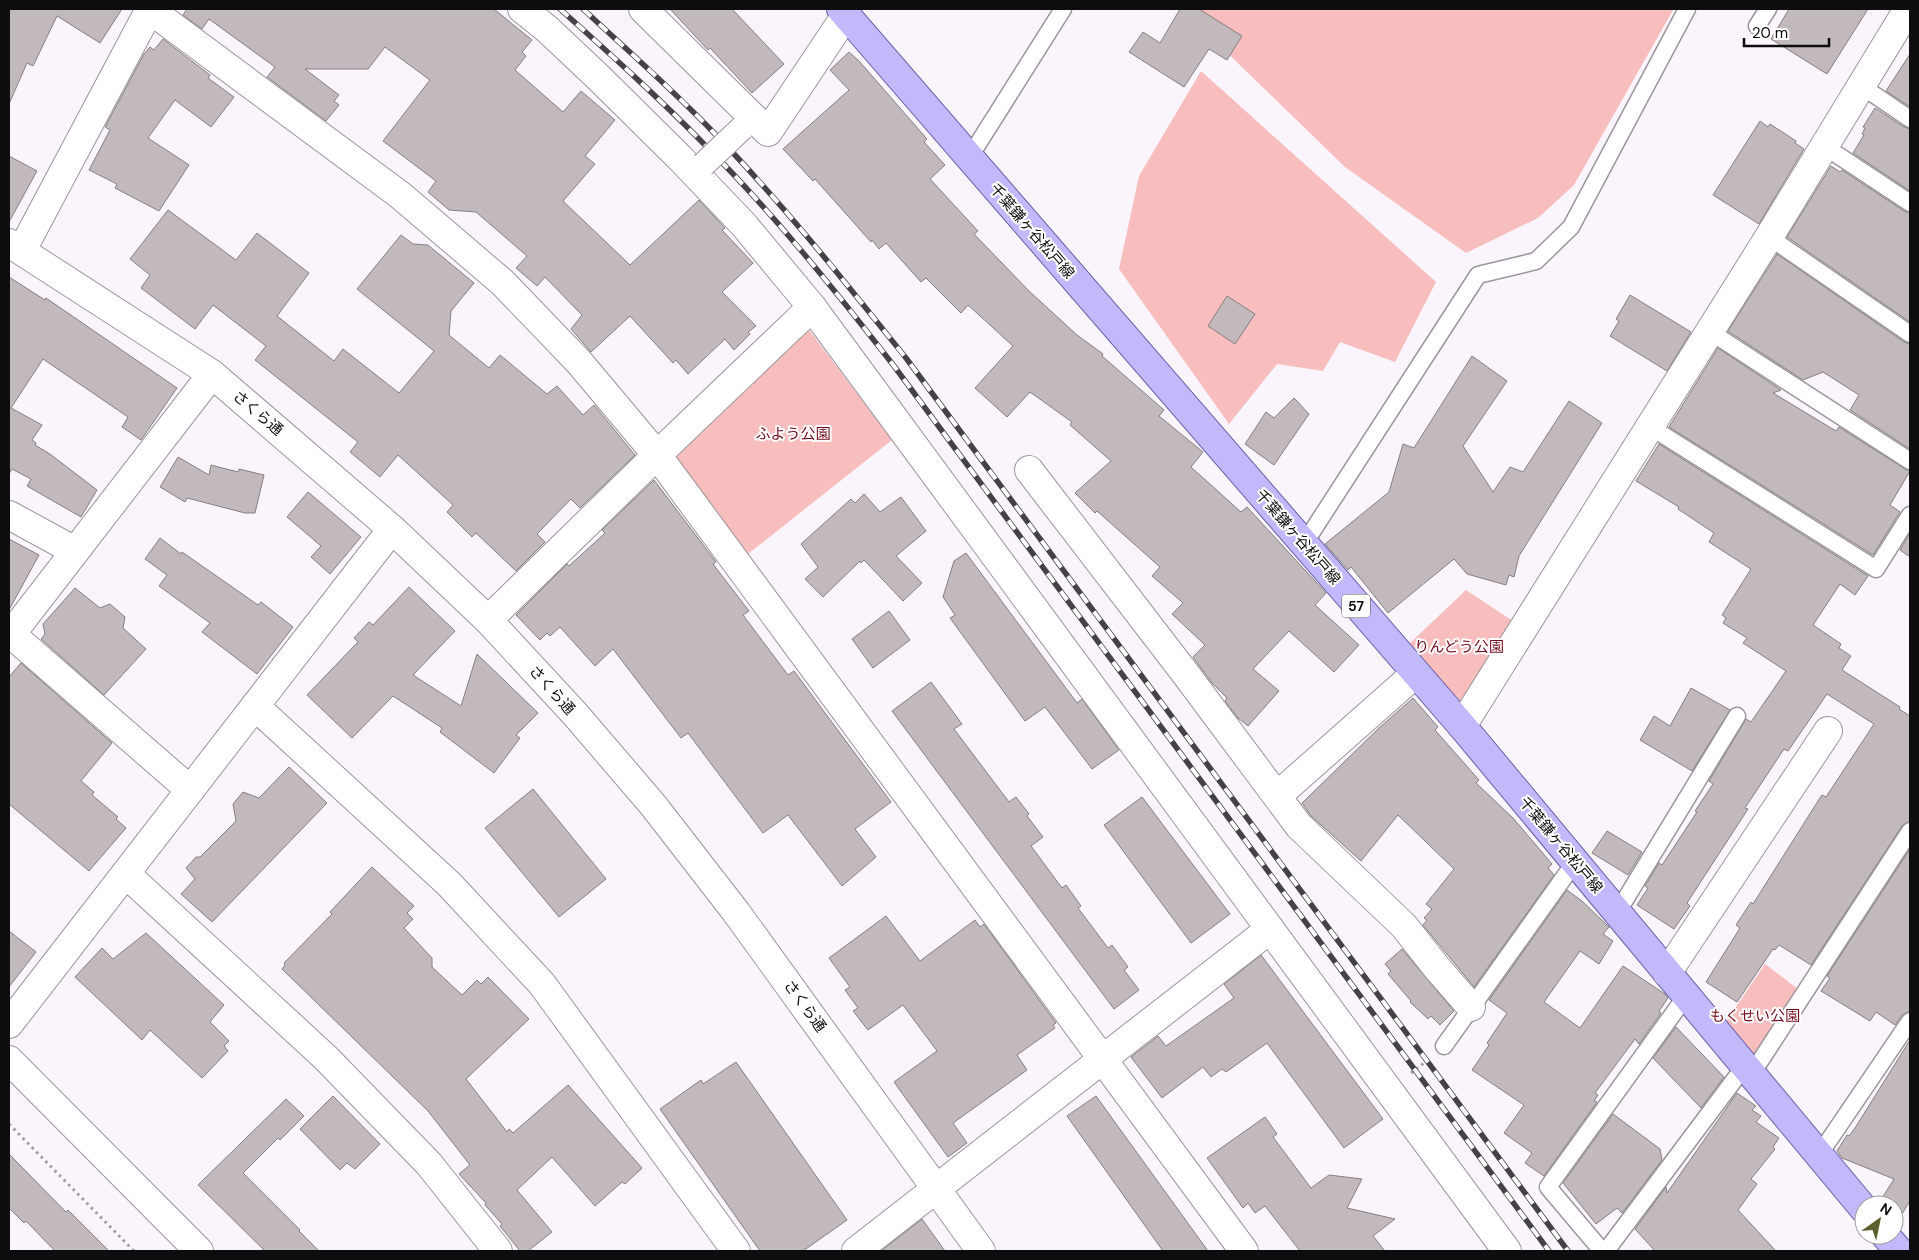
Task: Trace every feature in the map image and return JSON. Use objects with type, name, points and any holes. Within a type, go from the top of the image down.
[{"type":"main road","name":"千葉鎌ヶ谷松戸線","points":[[842,10],[1462,726],[1854,1197]]},
{"type":"street","points":[[15,246],[149,9],[400,195],[502,282],[579,362],[657,455],[1244,1251]]},
{"type":"street","points":[[522,9],[546,28],[668,145],[744,225],[812,308],[1507,1251]]},
{"type":"street","points":[[644,9],[768,132],[842,10]]},
{"type":"street","points":[[1462,726],[1769,237],[1908,9]]},
{"type":"street","points":[[703,165],[742,128]]},
{"type":"street","name":"さくら通","points":[[15,246],[212,374],[392,529],[488,620],[575,714],[653,805],[736,912],[981,1251]]},
{"type":"street","points":[[488,620],[657,455],[812,308]]},
{"type":"street","points":[[190,790],[10,635],[212,374]]},
{"type":"street","points":[[1030,470],[1299,826],[1404,926],[1471,1007]]},
{"type":"street","points":[[9,515],[75,552]]},
{"type":"street","points":[[9,1024],[392,529]]},
{"type":"street","points":[[1276,796],[1415,674]]},
{"type":"street","points":[[255,706],[449,884],[542,984],[736,1251]]},
{"type":"street","points":[[1667,973],[1828,731]]},
{"type":"street","points":[[126,874],[326,1058],[429,1164],[498,1251]]},
{"type":"street","points":[[856,1251],[1270,929]]},
{"type":"street","points":[[9,1060],[199,1251]]},
{"type":"lane","points":[[969,158],[1063,9]]},
{"type":"lane","points":[[1304,544],[1478,275],[1536,261],[1570,227],[1687,9]]},
{"type":"lane","points":[[1757,26],[1768,9]]},
{"type":"lane","points":[[1860,85],[1910,119]]},
{"type":"lane","points":[[1824,146],[1910,203]]},
{"type":"lane","points":[[1769,237],[1910,334]]},
{"type":"lane","points":[[1709,331],[1910,460]]},
{"type":"lane","points":[[1649,426],[1876,569],[1910,515]]},
{"type":"lane","points":[[1617,913],[1737,716]]},
{"type":"lane","points":[[1686,996],[1548,1187],[1604,1251],[1748,1071],[1910,831]]},
{"type":"lane","points":[[1444,1046],[1575,862]]},
{"type":"lane","points":[[1819,1155],[1910,1021]]},
{"type":"path","points":[[9,1124],[134,1251]]},
{"type":"green space","points":[[1182,9],[1673,10],[1574,185],[1538,218],[1466,253],[1345,167]]},
{"type":"green space","points":[[1201,71],[1436,282],[1395,362],[1340,342],[1323,371],[1277,364],[1229,424],[1119,269],[1139,176]]},
{"type":"green space","name":"ふよう公園","points":[[809,330],[892,440],[748,554],[672,457]]},
{"type":"green space","name":"りんどう公園","points":[[1466,590],[1516,623],[1462,713],[1408,645]]},
{"type":"green space","name":"もくせい公園","points":[[1765,964],[1798,989],[1755,1056],[1751,1054],[1725,1023]]},
{"type":"building","points":[[9,9],[122,9],[100,43],[57,16],[33,66],[27,63],[9,104]]},
{"type":"building","points":[[187,9],[494,9],[532,40],[522,52],[526,56],[515,70],[563,112],[581,91],[615,120],[585,156],[595,164],[563,201],[630,265],[699,200],[725,228],[722,230],[753,263],[722,292],[756,326],[748,332],[750,334],[734,350],[725,339],[688,374],[676,360],[673,363],[630,316],[591,352],[571,329],[582,315],[545,277],[537,286],[516,268],[527,256],[476,212],[449,210],[428,192],[436,181],[383,141],[430,80],[385,47],[368,69],[305,69],[339,95],[334,101],[339,105],[326,121],[267,77],[275,67],[209,19],[202,29],[183,15]]},
{"type":"building","points":[[670,9],[732,9],[784,64],[752,93]]},
{"type":"building","points":[[1180,9],[1199,9],[1242,36],[1227,60],[1209,49],[1184,87],[1129,52],[1143,32],[1160,43]]},
{"type":"building","points":[[1789,9],[1868,9],[1827,74],[1771,39]]},
{"type":"building","points":[[163,39],[210,75],[208,78],[234,97],[211,127],[175,100],[148,138],[189,165],[159,211],[115,188],[117,184],[89,170],[110,130],[105,127],[144,54],[150,47],[154,50]]},
{"type":"building","points":[[849,52],[927,139],[924,142],[945,165],[930,179],[978,231],[974,234],[1029,291],[1077,335],[1103,354],[1102,356],[1164,410],[1159,416],[1203,452],[1191,467],[1241,512],[1247,507],[1326,593],[1315,605],[1359,645],[1334,672],[1289,631],[1253,669],[1279,691],[1248,726],[1238,718],[1225,701],[1227,698],[1212,683],[1193,657],[1205,645],[1172,614],[1183,603],[1152,576],[1160,567],[1097,511],[1095,513],[1075,493],[1111,461],[1070,425],[1072,422],[1030,392],[1007,417],[975,388],[1013,346],[968,305],[961,313],[926,278],[921,282],[886,243],[879,249],[815,179],[813,181],[783,149],[849,90],[830,70]]},
{"type":"building","points":[[1910,54],[1910,107],[1886,91]]},
{"type":"building","points":[[1875,108],[1910,129],[1910,191],[1853,153],[1864,135],[1862,134],[1865,128],[1863,127]]},
{"type":"building","points":[[1760,121],[1768,127],[1770,124],[1796,141],[1795,143],[1804,149],[1759,224],[1713,195]]},
{"type":"building","points":[[9,156],[37,171],[9,222]]},
{"type":"building","points":[[1831,166],[1840,172],[1842,170],[1904,211],[1910,213],[1910,322],[1787,237]]},
{"type":"building","points":[[168,210],[236,260],[257,233],[309,273],[277,316],[334,361],[343,349],[399,393],[434,351],[357,289],[401,235],[413,244],[428,245],[474,283],[451,311],[449,335],[489,368],[500,355],[547,394],[557,386],[583,415],[594,405],[635,455],[580,508],[571,499],[537,534],[545,542],[516,571],[476,533],[472,537],[447,512],[453,505],[398,455],[380,477],[350,452],[358,442],[255,360],[266,346],[213,305],[195,329],[141,288],[150,275],[130,259]]},
{"type":"building","points":[[1777,254],[1904,342],[1910,344],[1910,449],[1850,410],[1859,395],[1823,372],[1803,380],[1728,331]]},
{"type":"building","points":[[9,277],[45,300],[46,298],[177,388],[141,440],[122,427],[128,417],[43,359],[11,408],[42,425],[32,440],[36,443],[35,445],[50,454],[97,490],[81,517],[27,486],[31,479],[12,469],[9,474]]},
{"type":"building","points":[[1630,295],[1691,332],[1667,371],[1610,336],[1619,321],[1616,319]]},
{"type":"building","points":[[1227,296],[1255,314],[1235,344],[1208,326]]},
{"type":"building","points":[[1718,348],[1781,390],[1773,393],[1836,431],[1839,427],[1910,471],[1890,505],[1900,512],[1873,555],[1669,427]]},
{"type":"building","points":[[1472,356],[1507,381],[1463,446],[1493,492],[1510,467],[1523,472],[1569,401],[1602,423],[1519,556],[1514,577],[1509,575],[1506,585],[1467,574],[1454,559],[1388,613],[1351,567],[1348,570],[1325,544],[1389,492],[1403,444],[1414,448]]},
{"type":"building","points":[[1294,398],[1309,414],[1274,465],[1245,444],[1266,412],[1274,418]]},
{"type":"building","points":[[1659,444],[1868,576],[1855,595],[1840,584],[1813,625],[1841,644],[1839,648],[1851,656],[1842,670],[1900,707],[1899,709],[1910,716],[1910,821],[1902,826],[1811,965],[1779,945],[1775,950],[1773,949],[1737,1002],[1706,982],[1740,928],[1736,925],[1751,902],[1753,904],[1822,795],[1826,797],[1874,724],[1827,694],[1788,751],[1784,749],[1745,808],[1748,809],[1687,903],[1690,906],[1674,929],[1637,905],[1648,888],[1645,886],[1659,863],[1662,865],[1697,812],[1695,811],[1713,784],[1709,781],[1746,719],[1751,722],[1786,671],[1743,643],[1747,638],[1723,623],[1726,618],[1722,615],[1751,569],[1709,542],[1714,533],[1678,509],[1679,507],[1636,481]]},
{"type":"building","points":[[178,457],[209,475],[211,465],[238,472],[239,469],[264,475],[255,513],[245,513],[187,498],[185,502],[160,487]]},
{"type":"building","points":[[654,480],[716,562],[713,564],[749,611],[743,615],[788,675],[794,671],[891,802],[855,829],[876,857],[842,886],[788,815],[763,833],[688,733],[681,738],[613,649],[595,666],[560,627],[550,636],[547,633],[540,640],[516,615],[567,564],[569,566],[605,533],[602,530]]},
{"type":"building","points":[[308,492],[361,537],[330,574],[311,557],[321,546],[287,517]]},
{"type":"building","points":[[864,494],[880,512],[901,497],[926,531],[896,556],[922,583],[903,601],[864,560],[861,563],[860,561],[823,597],[805,579],[818,567],[801,544],[851,499],[855,503]]},
{"type":"building","points":[[1910,533],[1910,557],[1900,550]]},
{"type":"building","points":[[160,538],[258,605],[261,602],[293,627],[257,674],[202,632],[210,623],[159,586],[167,575],[145,559]]},
{"type":"building","points":[[9,539],[39,555],[9,610]]},
{"type":"building","points":[[966,553],[1077,703],[1082,699],[1119,750],[1092,769],[1045,707],[1025,721],[950,618],[955,615],[943,597],[954,561]]},
{"type":"building","points":[[409,587],[455,631],[413,675],[461,706],[477,654],[538,713],[516,735],[520,738],[494,773],[440,732],[442,728],[393,696],[352,738],[307,695],[358,642],[354,638],[369,622],[373,625]]},
{"type":"building","points":[[75,588],[100,608],[110,604],[125,617],[123,628],[146,649],[104,695],[41,639],[45,634],[43,624]]},
{"type":"building","points":[[889,611],[910,640],[873,668],[852,639]]},
{"type":"building","points":[[21,663],[112,743],[81,781],[94,792],[92,795],[118,817],[116,819],[126,828],[89,871],[9,804],[9,677]]},
{"type":"building","points":[[931,682],[962,724],[954,729],[1009,802],[1016,797],[1029,814],[1027,816],[1043,837],[1031,846],[1062,888],[1066,885],[1081,906],[1078,908],[1108,948],[1112,945],[1128,967],[1124,970],[1139,990],[1114,1009],[892,711]]},
{"type":"building","points":[[1691,688],[1730,710],[1692,771],[1640,740],[1654,716],[1670,726]]},
{"type":"building","points":[[1413,698],[1438,727],[1435,730],[1479,780],[1476,783],[1513,818],[1552,864],[1548,868],[1554,875],[1474,987],[1423,925],[1427,920],[1424,918],[1432,909],[1426,904],[1454,869],[1398,815],[1361,861],[1311,816],[1302,803],[1379,728]]},
{"type":"building","points":[[289,767],[327,803],[212,922],[181,894],[195,879],[186,868],[196,857],[200,857],[236,821],[233,804],[243,792],[259,798]]},
{"type":"building","points":[[533,789],[606,879],[559,917],[485,828]]},
{"type":"building","points":[[1142,797],[1230,914],[1191,943],[1104,825]]},
{"type":"building","points":[[1607,831],[1642,852],[1628,875],[1592,853]]},
{"type":"building","points":[[1910,849],[1910,1011],[1902,1015],[1895,1025],[1876,1012],[1870,1021],[1821,991],[1830,978],[1827,976]]},
{"type":"building","points":[[372,867],[414,906],[407,913],[413,919],[404,928],[432,958],[432,967],[462,995],[477,980],[481,984],[488,977],[529,1019],[466,1079],[507,1132],[509,1129],[513,1133],[568,1085],[642,1168],[625,1184],[622,1182],[595,1206],[552,1157],[517,1190],[552,1232],[528,1251],[520,1251],[500,1226],[502,1224],[485,1205],[486,1203],[459,1174],[470,1165],[428,1111],[282,969],[285,965],[284,963],[332,914],[330,912]]},
{"type":"building","points":[[1567,890],[1582,901],[1609,927],[1603,934],[1613,941],[1599,964],[1580,951],[1544,1002],[1580,1028],[1623,966],[1665,994],[1668,998],[1659,1011],[1661,1013],[1639,1044],[1635,1039],[1595,1093],[1598,1095],[1594,1101],[1597,1102],[1544,1176],[1525,1163],[1532,1153],[1504,1133],[1524,1105],[1472,1070],[1507,1013],[1489,1000]]},
{"type":"building","points":[[886,916],[920,961],[975,920],[980,927],[984,924],[1056,1023],[1053,1025],[1055,1028],[1017,1055],[1027,1070],[953,1123],[967,1143],[948,1157],[894,1082],[937,1051],[903,1005],[868,1030],[853,1011],[858,1008],[845,990],[850,987],[829,958]]},
{"type":"building","points":[[9,931],[36,952],[9,987]]},
{"type":"building","points":[[146,933],[224,1005],[210,1022],[229,1041],[224,1046],[228,1051],[202,1078],[150,1030],[142,1040],[75,977],[102,948],[113,959]]},
{"type":"building","points":[[1402,949],[1454,1011],[1440,1025],[1431,1016],[1428,1019],[1410,1002],[1388,974],[1391,971],[1385,964]]},
{"type":"building","points":[[1261,955],[1383,1119],[1344,1148],[1267,1043],[1226,1072],[1222,1069],[1211,1077],[1203,1067],[1162,1098],[1131,1057],[1158,1036],[1166,1046],[1234,998],[1224,984]]},
{"type":"building","points":[[1676,1027],[1724,1077],[1701,1108],[1653,1058]]},
{"type":"building","points":[[1910,1040],[1910,1201],[1904,1211],[1904,1195],[1884,1195],[1894,1179],[1842,1158],[1837,1151],[1847,1135],[1849,1136]]},
{"type":"building","points":[[736,1062],[847,1220],[803,1251],[760,1251],[660,1109],[701,1080],[703,1084]]},
{"type":"building","points":[[1737,1093],[1756,1106],[1752,1110],[1761,1116],[1756,1122],[1779,1138],[1773,1147],[1775,1149],[1751,1179],[1757,1184],[1738,1210],[1776,1251],[1655,1251],[1635,1229],[1666,1187],[1667,1193]]},
{"type":"building","points":[[333,1096],[380,1144],[355,1169],[347,1163],[340,1170],[300,1129]]},
{"type":"building","points":[[1096,1096],[1208,1251],[1163,1251],[1067,1116]]},
{"type":"building","points":[[286,1099],[304,1116],[280,1140],[278,1138],[243,1173],[319,1251],[265,1251],[198,1185]]},
{"type":"building","points":[[1613,1114],[1660,1149],[1662,1160],[1622,1213],[1617,1208],[1596,1224],[1563,1183]]},
{"type":"building","points":[[1265,1117],[1277,1134],[1273,1137],[1311,1188],[1329,1175],[1362,1179],[1347,1208],[1395,1219],[1373,1236],[1385,1251],[1300,1251],[1265,1206],[1255,1213],[1248,1203],[1243,1208],[1207,1158]]},
{"type":"building","points":[[9,1154],[66,1212],[68,1210],[109,1251],[55,1251],[26,1221],[24,1223],[9,1208]]},
{"type":"building","points":[[922,1219],[945,1251],[881,1251]]},
{"type":"railway","points":[[560,9],[651,92],[730,170],[779,224],[849,309],[894,366],[1549,1251]]},
{"type":"railway","points":[[583,9],[683,102],[765,188],[906,358],[1568,1251]]}]
